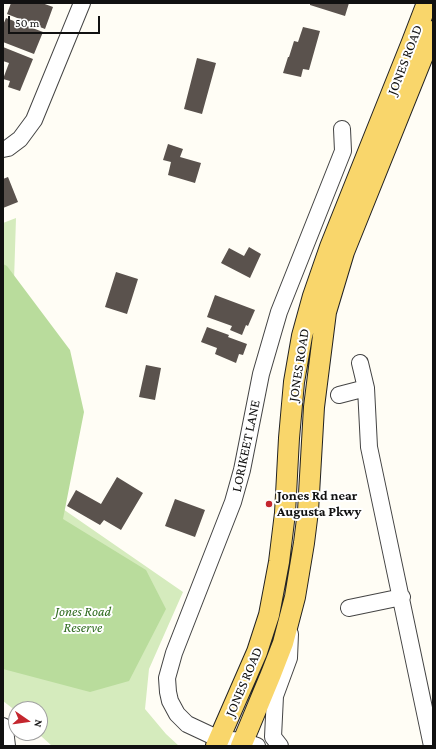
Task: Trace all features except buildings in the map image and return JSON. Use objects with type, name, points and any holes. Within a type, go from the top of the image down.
[{"type":"main road","name":"JONES ROAD","points":[[234,744],[257,652],[269,615],[279,562],[285,513],[294,382],[302,336],[313,296],[330,247],[427,3]]},
{"type":"main road","name":"JONES ROAD","points":[[234,744],[271,674],[283,643],[290,616],[299,573],[308,511],[314,407],[326,312],[344,252],[433,31]]},
{"type":"street","points":[[3,149],[8,148],[20,139],[34,120],[82,3]]},
{"type":"street","name":"LORIKEET LANE","points":[[234,744],[187,724],[177,714],[170,701],[167,678],[174,653],[233,502],[242,470],[261,374],[279,312],[343,151],[342,129]]},
{"type":"street","points":[[360,363],[366,388],[370,447],[432,746]]},
{"type":"street","points":[[339,395],[366,388]]},
{"type":"street","points":[[349,608],[402,597]]},
{"type":"street","points":[[280,746],[273,737],[275,696],[289,658],[290,616]]},
{"type":"street","points":[[3,726],[5,729],[8,746]]},
{"type":"green space","name":"Jones Road Reserve","points":[[16,218],[8,470],[183,592],[149,669],[145,709],[166,734],[179,746],[52,746],[46,741],[48,741],[48,701],[8,701],[8,705],[3,701],[3,223]]},
{"type":"green space","name":"Jones Road Reserve","points":[[3,264],[7,266],[70,350],[84,412],[63,519],[146,570],[166,609],[129,681],[90,692],[3,669]]},
{"type":"place","name":"Jones Rd near Augusta Pkwy","points":[[269,504]]}]
